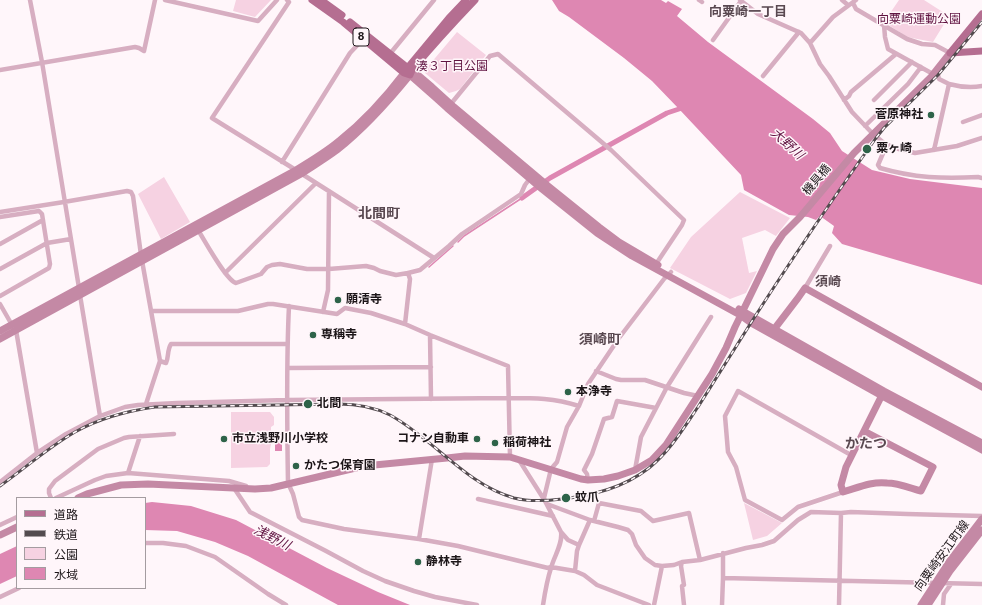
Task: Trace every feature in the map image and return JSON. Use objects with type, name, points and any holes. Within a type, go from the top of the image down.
[{"type":"main road","name":"8","points":[[312,0],[365,37],[409,72]]},
{"type":"main road","name":"8","points":[[321,0],[345,17],[365,37]]},
{"type":"main road","points":[[409,72],[461,10],[466,0]]},
{"type":"main road","points":[[461,10],[475,0]]},
{"type":"main road","points":[[950,53],[982,14]]},
{"type":"main road","points":[[950,53],[981,49]]},
{"type":"street","points":[[30,0],[42,62],[100,416]]},
{"type":"street","points":[[0,70],[135,47],[144,51],[154,0]]},
{"type":"street","points":[[165,0],[258,21],[277,0]]},
{"type":"street","points":[[287,0],[289,2],[212,118],[434,258]]},
{"type":"street","points":[[389,56],[434,0]]},
{"type":"street","points":[[713,40],[741,0],[758,14],[801,33],[810,43],[820,64],[852,112],[873,134],[887,144],[895,148],[915,153],[957,146],[982,138]]},
{"type":"street","points":[[842,0],[852,3],[856,9],[907,39],[922,44],[934,45],[950,53]]},
{"type":"street","points":[[810,43],[833,17],[852,3]]},
{"type":"street","points":[[884,25],[888,49],[896,54],[933,74],[938,75],[939,79],[949,84],[959,87],[973,88],[982,86]]},
{"type":"street","points":[[763,76],[798,32]]},
{"type":"street","points":[[282,162],[350,53],[365,37]]},
{"type":"street","name":"機具橋","points":[[588,480],[604,479],[635,470],[652,460],[666,445],[712,374],[773,249],[783,234],[854,153],[931,77],[950,53]]},
{"type":"street","points":[[449,106],[490,56],[498,54],[611,150],[684,220],[656,264]]},
{"type":"street","points":[[844,100],[851,92],[896,54]]},
{"type":"street","points":[[874,100],[912,62]]},
{"type":"street","points":[[865,126],[908,84],[921,67]]},
{"type":"street","points":[[141,258],[198,230],[298,172],[340,141],[409,72],[432,87],[449,106],[597,233],[632,256],[741,313],[982,450]]},
{"type":"street","points":[[934,150],[949,84]]},
{"type":"street","points":[[964,122],[982,115]]},
{"type":"street","points":[[887,144],[878,165],[880,168],[909,175],[929,177],[982,178]]},
{"type":"street","points":[[0,339],[14,327],[298,172]]},
{"type":"street","points":[[198,230],[225,273],[233,282],[236,283],[261,274],[267,267],[280,264],[307,269],[366,266],[396,275],[420,270],[462,234],[522,194],[525,185],[534,178]]},
{"type":"street","points":[[225,273],[316,183]]},
{"type":"street","points":[[545,188],[614,238],[656,264],[669,274]]},
{"type":"street","points":[[0,212],[127,191],[131,192],[133,196],[141,258],[160,361],[146,404]]},
{"type":"street","points":[[323,312],[328,290],[329,191]]},
{"type":"street","points":[[0,217],[39,210],[42,214],[50,264],[49,268],[0,296]]},
{"type":"street","points":[[0,244],[43,220]]},
{"type":"street","points":[[0,269],[47,243],[71,240]]},
{"type":"street","points":[[773,332],[805,288],[830,246]]},
{"type":"street","points":[[406,324],[410,279],[408,273]]},
{"type":"street","points":[[546,502],[544,498],[551,469],[557,462],[567,427],[579,406],[588,384],[620,338],[669,274]]},
{"type":"street","points":[[805,288],[982,387]]},
{"type":"street","points":[[0,304],[14,327],[37,453]]},
{"type":"street","points":[[151,311],[238,311],[268,304],[337,314],[345,308],[371,313],[406,324],[508,366],[510,457]]},
{"type":"street","points":[[289,306],[287,344],[288,483],[293,494],[299,517],[302,520],[344,529],[458,546],[548,568],[551,567],[575,571],[597,585],[649,605]]},
{"type":"street","points":[[635,470],[641,437],[666,388],[711,317]]},
{"type":"street","points":[[0,331],[14,327]]},
{"type":"street","points":[[430,335],[431,399]]},
{"type":"street","points":[[160,361],[166,363],[171,344],[287,344]]},
{"type":"street","points":[[288,368],[431,367]]},
{"type":"street","points":[[596,371],[616,379],[645,380],[666,388],[698,396]]},
{"type":"street","points":[[851,455],[738,391],[724,416],[728,452],[736,468],[745,500],[782,520],[798,507],[875,483],[888,483],[921,491],[933,467],[864,431]]},
{"type":"street","points":[[843,492],[841,485],[846,467],[883,394]]},
{"type":"street","points":[[883,394],[982,443]]},
{"type":"street","points":[[0,482],[37,453],[66,434],[100,416],[125,407],[146,404],[287,400],[539,398],[579,406]]},
{"type":"street","points":[[80,497],[121,485],[148,484],[255,489],[271,488],[364,466],[465,456],[510,457],[588,480],[587,474],[584,470],[592,454],[604,419],[612,417],[617,401],[656,408]]},
{"type":"street","points":[[51,497],[49,489],[55,481],[98,449],[124,438],[174,434]]},
{"type":"street","points":[[128,473],[140,436]]},
{"type":"street","points":[[419,539],[432,459]]},
{"type":"street","points":[[519,460],[546,502],[561,532],[568,540],[579,545]]},
{"type":"street","points":[[58,497],[106,476],[128,473],[229,481],[255,489]]},
{"type":"street","points":[[234,488],[250,512],[363,571],[385,581],[414,591],[435,597],[477,605]]},
{"type":"street","points":[[478,499],[553,516]]},
{"type":"street","points":[[546,502],[592,521],[628,530],[632,534],[636,545],[645,558],[662,566],[700,560],[774,541],[798,520],[811,512],[982,516]]},
{"type":"street","points":[[575,571],[579,545],[592,521],[599,503],[641,511],[653,521],[689,513],[700,560]]},
{"type":"street","points":[[839,605],[841,513]]},
{"type":"street","points":[[0,525],[16,517]]},
{"type":"street","name":"向粟崎安江町線","points":[[928,605],[950,562],[982,520]]},
{"type":"street","points":[[0,535],[16,527]]},
{"type":"street","name":"向粟崎安江町線","points":[[921,605],[982,530]]},
{"type":"street","points":[[543,605],[546,583],[562,537],[561,532]]},
{"type":"street","points":[[146,543],[163,543],[186,546],[215,558],[286,605]]},
{"type":"street","points":[[722,605],[723,553]]},
{"type":"street","points":[[682,562],[684,605]]},
{"type":"street","points":[[654,605],[662,566]]},
{"type":"street","points":[[723,578],[982,584]]},
{"type":"street","points":[[943,605],[944,594],[951,584]]},
{"type":"street","points":[[0,597],[17,589]]},
{"type":"green space","points":[[236,0],[271,0],[255,17],[233,11]]},
{"type":"green space","name":"向粟崎運動公園","points":[[899,0],[924,0],[949,16],[933,42],[907,37],[884,22]]},
{"type":"green space","name":"湊３丁目公園","points":[[457,32],[486,55],[460,89],[449,93],[425,73],[425,70]]},
{"type":"green space","points":[[164,177],[190,222],[161,239],[138,194]]},
{"type":"green space","points":[[740,192],[790,218],[776,236],[765,230],[742,238],[749,273],[757,271],[746,293],[730,299],[670,268],[691,237]]},
{"type":"green space","points":[[231,412],[270,412],[274,417],[274,425],[271,427],[270,464],[267,467],[231,468]]},
{"type":"green space","points":[[744,503],[782,523],[767,536],[753,540]]},
{"type":"water","name":"大野川","points":[[552,0],[661,0],[666,3],[668,1],[682,9],[677,16],[708,42],[813,119],[830,133],[842,151],[872,170],[910,179],[982,188],[982,285],[842,244],[832,233],[834,226],[820,216],[816,220],[808,217],[789,215],[744,190],[741,175],[652,81],[624,58],[559,11]]},
{"type":"water","points":[[275,433],[282,433],[282,451],[275,451]]},
{"type":"water","points":[[152,502],[191,506],[236,520],[327,568],[410,605],[338,605],[248,556],[215,542],[177,531],[146,530],[146,503]]},
{"type":"water","points":[[16,546],[16,576],[0,584],[0,554]]},
{"type":"waterway","points":[[522,198],[550,178],[667,113],[679,109]]},
{"type":"waterway","points":[[458,242],[464,236],[522,198]]},
{"type":"waterway","points":[[429,267],[453,246]]},
{"type":"railway","points":[[0,486],[46,451],[75,432],[104,419],[124,413],[155,407],[339,404],[365,406],[390,415],[421,436],[465,472],[496,491],[514,498],[538,501],[556,500],[597,493],[629,481],[649,468],[670,447],[698,407],[784,272],[876,138],[884,128],[938,75],[982,22]]},
{"type":"place","name":"菅原神社","points":[[931,115]]},
{"type":"place","name":"粟ヶ崎","points":[[867,149]]},
{"type":"place","name":"願清寺","points":[[338,300]]},
{"type":"place","name":"専稱寺","points":[[313,335]]},
{"type":"place","name":"本浄寺","points":[[568,392]]},
{"type":"place","name":"北間","points":[[308,404]]},
{"type":"place","name":"市立浅野川小学校","points":[[224,439]]},
{"type":"place","name":"コナン自動車","points":[[477,439]]},
{"type":"place","name":"稲荷神社","points":[[495,443]]},
{"type":"place","name":"かたつ保育園","points":[[296,466]]},
{"type":"place","name":"蚊爪","points":[[566,498]]},
{"type":"place","name":"静林寺","points":[[418,562]]},
{"type":"district","name":"向粟崎一丁目","points":[[748,12]]},
{"type":"district","name":"北間町","points":[[379,214]]},
{"type":"district","name":"須崎","points":[[828,282]]},
{"type":"district","name":"須崎町","points":[[600,340]]},
{"type":"district","name":"かたつ","points":[[866,444]]},
{"type":"water label","name":"浅野川","points":[[272,538]]}]
